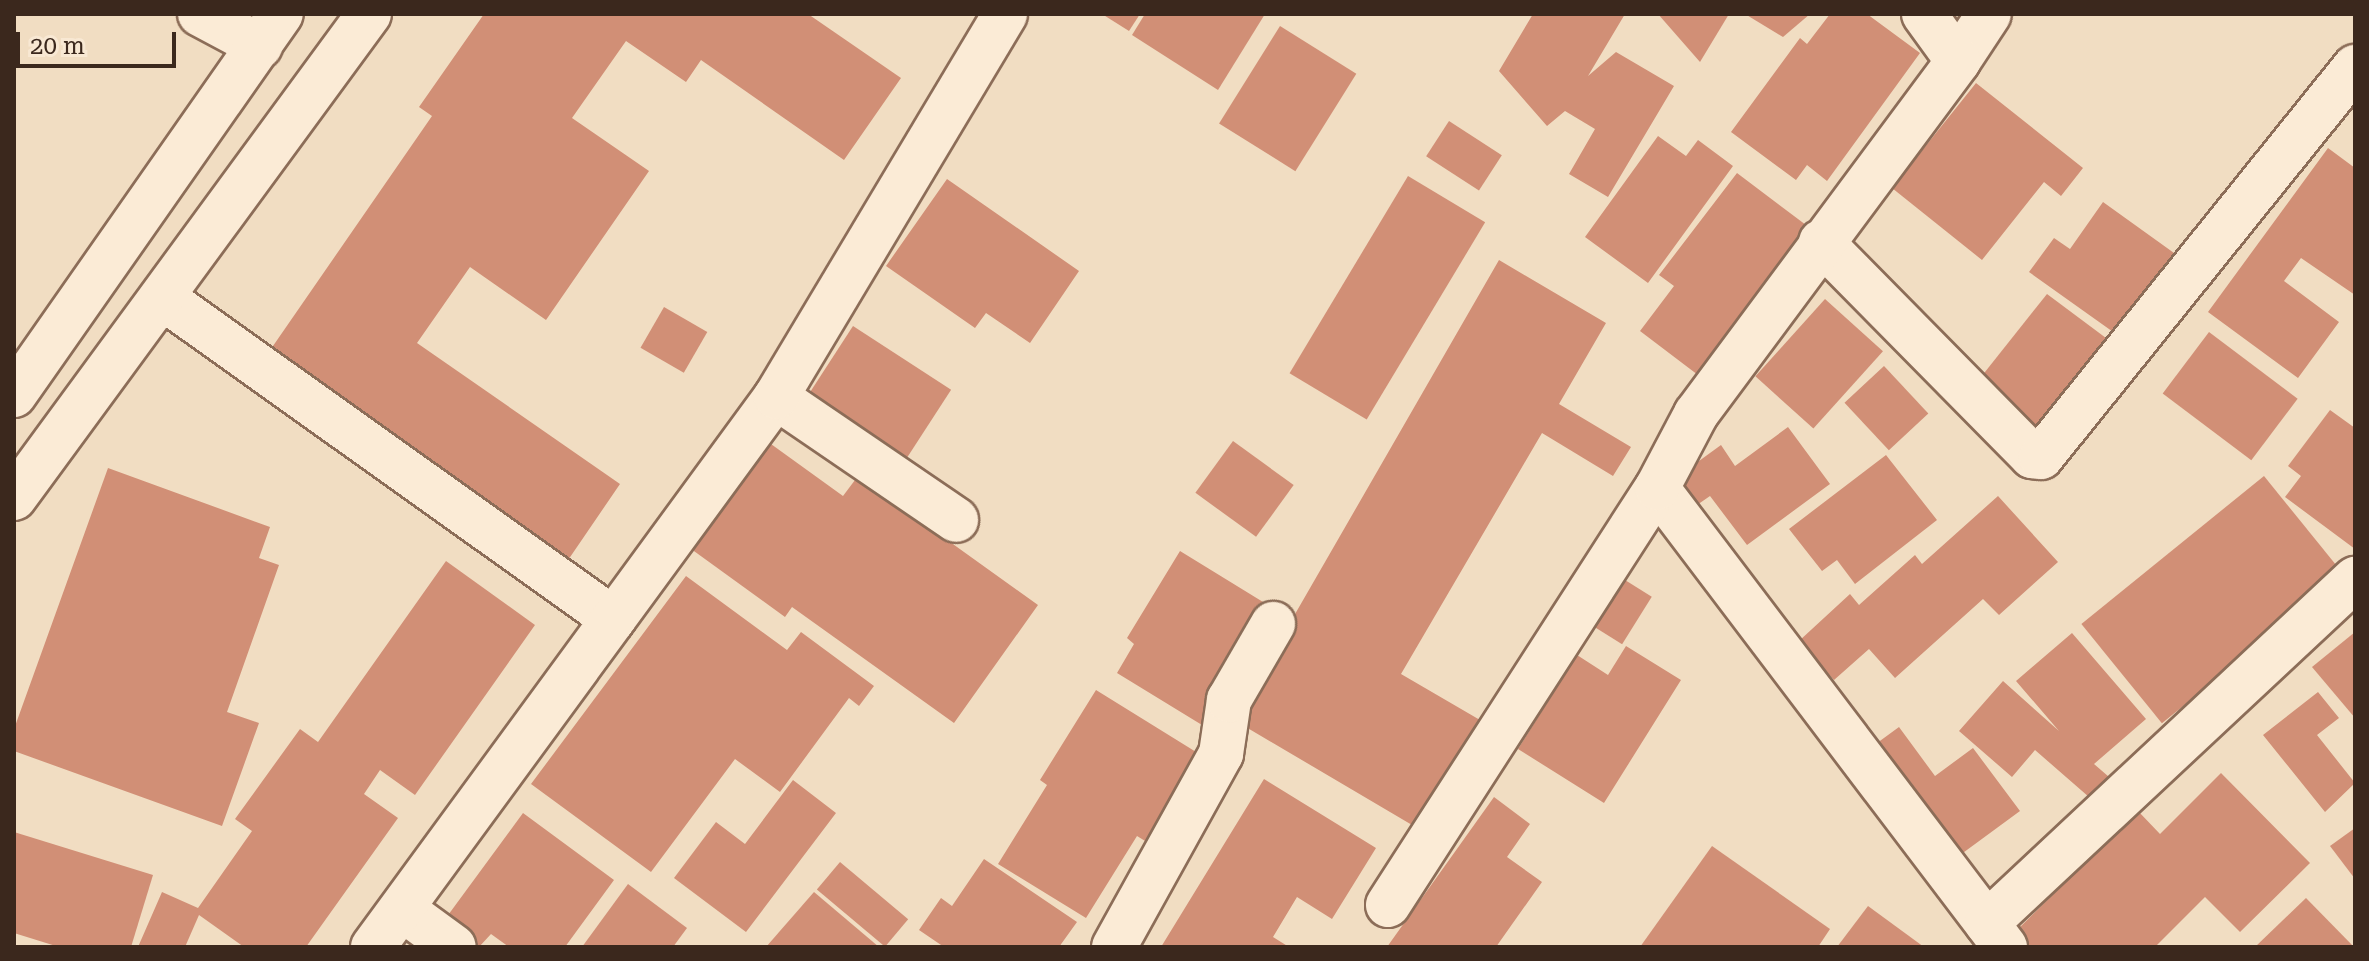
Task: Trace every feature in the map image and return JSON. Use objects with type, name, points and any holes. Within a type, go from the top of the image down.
[{"type":"street","points":[[14,395],[271,30],[200,14]]},
{"type":"street","points":[[14,498],[369,14]]},
{"type":"street","points":[[373,947],[776,397],[1005,14]]},
{"type":"street","points":[[1924,14],[1958,61]]},
{"type":"street","points":[[1388,905],[1657,488],[1696,414],[1958,61],[1989,14]]},
{"type":"street","points":[[1821,242],[2032,456],[2041,457],[2355,67]]},
{"type":"street","points":[[163,298],[613,619]]},
{"type":"street","points":[[776,397],[956,520]]},
{"type":"street","points":[[1657,488],[1996,935],[2355,579]]},
{"type":"street","points":[[1114,947],[1221,754],[1229,700],[1273,624]]},
{"type":"street","points":[[402,909],[454,947]]},
{"type":"building","points":[[484,14],[808,14],[901,78],[844,160],[701,60],[686,82],[626,41],[572,118],[649,171],[546,320],[470,267],[417,343],[620,484],[564,566],[264,359],[432,116],[419,107]]},
{"type":"building","points":[[1102,14],[1140,14],[1129,31]]},
{"type":"building","points":[[1145,14],[1265,14],[1218,90],[1132,35]]},
{"type":"building","points":[[1533,14],[1625,14],[1588,76],[1616,52],[1674,86],[1608,197],[1569,174],[1595,129],[1565,111],[1547,126],[1499,71]]},
{"type":"building","points":[[1658,14],[1729,14],[1700,62]]},
{"type":"building","points":[[1745,14],[1810,14],[1783,37]]},
{"type":"building","points":[[1830,14],[1867,14],[1920,53],[1827,181],[1807,165],[1796,180],[1731,132],[1800,38],[1807,44]]},
{"type":"building","points":[[1280,26],[1356,74],[1295,171],[1219,124]]},
{"type":"building","points":[[1976,83],[2083,168],[2061,196],[2044,182],[1982,260],[1892,188]]},
{"type":"building","points":[[1449,121],[1502,155],[1479,191],[1426,156]]},
{"type":"building","points":[[1658,136],[1686,156],[1698,140],[1733,166],[1648,283],[1585,237]]},
{"type":"building","points":[[2328,148],[2355,168],[2355,295],[2301,258],[2284,281],[2339,322],[2298,378],[2208,312]]},
{"type":"building","points":[[1737,173],[1810,228],[1698,375],[1640,331],[1674,286],[1659,275]]},
{"type":"building","points":[[1408,176],[1485,222],[1367,420],[1290,373]]},
{"type":"building","points":[[947,179],[1079,271],[1030,343],[986,313],[975,328],[886,266]]},
{"type":"building","points":[[2103,202],[2181,258],[2123,339],[2029,272],[2054,238],[2070,249]]},
{"type":"building","points":[[1499,260],[1606,323],[1559,404],[1631,447],[1613,476],[1542,433],[1401,674],[1492,727],[1429,835],[1234,720]]},
{"type":"building","points":[[2047,294],[2110,341],[2033,445],[1981,377]]},
{"type":"building","points":[[1825,299],[1883,351],[1813,428],[1755,376]]},
{"type":"building","points":[[664,307],[707,332],[684,373],[640,348]]},
{"type":"building","points":[[853,326],[951,390],[904,463],[806,399]]},
{"type":"building","points":[[2209,332],[2298,399],[2251,460],[2163,393]]},
{"type":"building","points":[[1884,366],[1928,414],[1889,450],[1845,403]]},
{"type":"building","points":[[2330,410],[2355,428],[2355,549],[2285,497],[2301,476],[2288,466]]},
{"type":"building","points":[[1788,427],[1830,484],[1747,545],[1710,496],[1697,505],[1677,477],[1721,445],[1735,466]]},
{"type":"building","points":[[764,439],[843,496],[858,476],[1038,605],[954,723],[792,607],[785,617],[687,546]]},
{"type":"building","points":[[1233,441],[1294,485],[1256,537],[1195,493]]},
{"type":"building","points":[[1886,455],[1937,520],[1855,584],[1837,560],[1822,571],[1789,529]]},
{"type":"building","points":[[108,468],[270,527],[259,558],[279,565],[227,712],[259,723],[222,826],[14,751],[14,729]]},
{"type":"building","points":[[2264,476],[2345,575],[2162,723],[2081,624]]},
{"type":"building","points":[[1998,496],[2058,562],[1999,615],[1983,599],[1895,678],[1869,649],[1834,680],[1799,641],[1850,594],[1859,605],[1915,555],[1922,564]]},
{"type":"building","points":[[1180,551],[1273,608],[1202,725],[1117,673],[1134,644],[1127,638]]},
{"type":"building","points":[[446,561],[535,625],[415,795],[380,770],[364,794],[398,818],[306,947],[244,947],[199,915],[185,947],[138,947],[162,892],[198,908],[252,831],[235,819],[300,729],[318,742]]},
{"type":"building","points":[[1617,575],[1652,597],[1622,644],[1587,622]]},
{"type":"building","points":[[686,576],[787,650],[801,632],[874,686],[859,706],[849,698],[780,792],[735,759],[651,872],[531,784]]},
{"type":"building","points":[[2355,632],[2355,718],[2312,667]]},
{"type":"building","points":[[2072,633],[2146,719],[2094,764],[2116,783],[2097,804],[2035,750],[2012,777],[1959,731],[2003,681],[2059,731],[2016,681]]},
{"type":"building","points":[[1626,646],[1681,680],[1604,803],[1518,749],[1577,655],[1608,675]]},
{"type":"building","points":[[1096,690],[1209,760],[1155,847],[1137,836],[1086,918],[998,864],[1047,785],[1040,780]]},
{"type":"building","points":[[2318,692],[2339,718],[2317,735],[2355,783],[2325,812],[2263,735]]},
{"type":"building","points":[[1899,727],[1935,776],[1973,748],[2020,811],[1956,858],[1873,746]]},
{"type":"building","points":[[2221,773],[2310,863],[2240,932],[2205,897],[2155,947],[2022,947],[2011,936],[2138,811],[2160,834]]},
{"type":"building","points":[[1264,779],[1376,848],[1332,919],[1297,897],[1273,937],[1289,947],[1161,947]]},
{"type":"building","points":[[793,780],[836,813],[746,932],[674,878],[716,822],[745,844]]},
{"type":"building","points":[[1494,797],[1530,824],[1507,857],[1542,882],[1496,947],[1387,947]]},
{"type":"building","points":[[523,813],[614,880],[565,947],[509,947],[491,934],[479,947],[443,922]]},
{"type":"building","points":[[2355,828],[2355,879],[2330,846]]},
{"type":"building","points":[[14,832],[153,875],[131,947],[59,947],[14,933]]},
{"type":"building","points":[[1712,846],[1830,929],[1818,947],[1640,947]]},
{"type":"building","points":[[984,859],[1077,922],[1059,947],[944,947],[919,930],[941,898],[952,906]]},
{"type":"building","points":[[840,862],[908,919],[885,947],[817,890]]},
{"type":"building","points":[[628,884],[687,928],[673,947],[582,947]]},
{"type":"building","points":[[814,892],[879,947],[766,947]]},
{"type":"building","points":[[2306,898],[2354,947],[2255,947]]},
{"type":"building","points":[[1868,906],[1924,947],[1837,947]]}]
